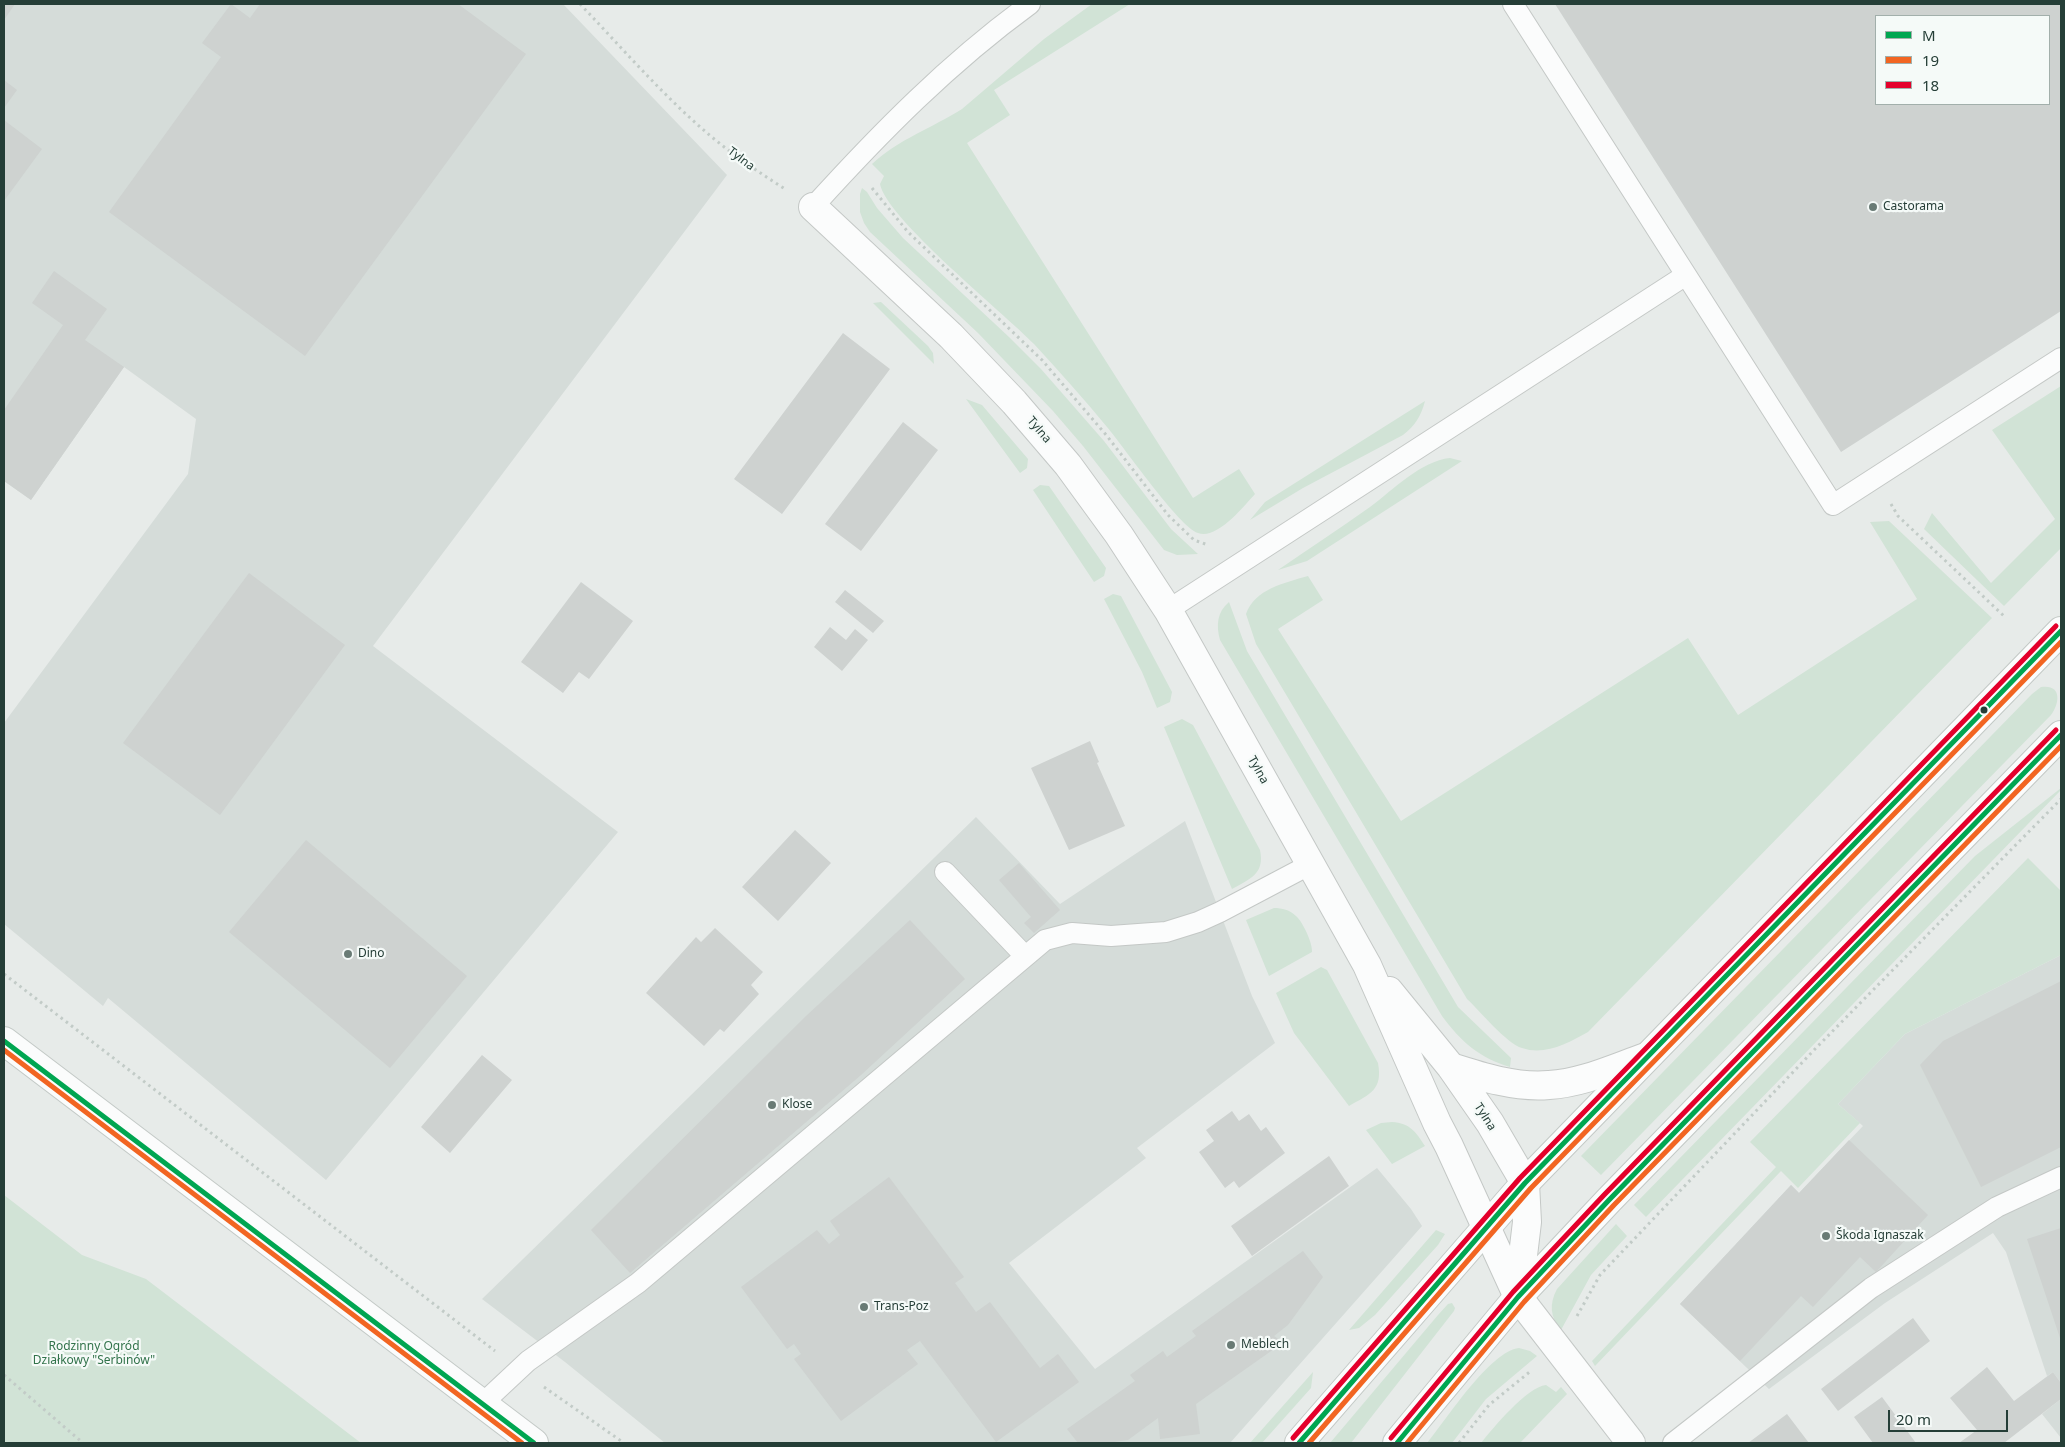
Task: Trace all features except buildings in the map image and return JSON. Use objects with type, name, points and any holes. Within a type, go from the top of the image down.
[{"type":"street","name":"Tylna","points":[[813,207],[951,336],[1014,402],[1068,465],[1119,535],[1168,610],[1367,965],[1437,1123],[1518,1297],[1631,1443]]},
{"type":"street","points":[[1299,1443],[1525,1183],[2061,632]]},
{"type":"street","points":[[1397,1443],[1518,1297],[1616,1193],[2061,735]]},
{"type":"street","name":"Tylna","points":[[1367,965],[1451,1067],[1490,1123],[1525,1183],[1527,1222],[1518,1297]]},
{"type":"street","points":[[4,1041],[534,1443]]},
{"type":"street","points":[[1451,1067],[1482,1077],[1520,1084],[1549,1085],[1586,1078],[1646,1057]]},
{"type":"lane","points":[[813,207],[894,120],[950,68],[1030,4]]},
{"type":"lane","points":[[1513,4],[1833,505],[2061,358]]},
{"type":"lane","points":[[1168,610],[1686,275]]},
{"type":"lane","points":[[482,1404],[528,1361],[638,1283],[1044,940],[1072,933],[1111,936],[1166,932],[1198,922],[1311,864]]},
{"type":"lane","points":[[945,872],[1025,956]]},
{"type":"lane","points":[[1673,1443],[1871,1288],[1997,1207],[2061,1177]]},
{"type":"path","name":"Tylna","points":[[580,4],[680,108],[713,138],[749,165],[813,207]]},
{"type":"path","points":[[869,181],[872,188],[908,232],[1042,360],[1107,436],[1168,515],[1194,540],[1211,546]]},
{"type":"path","points":[[1877,477],[1898,516],[2006,617]]},
{"type":"path","points":[[1459,1443],[1489,1405],[1542,1362],[1566,1336],[1600,1275],[1815,1049],[2061,799]]},
{"type":"path","points":[[4,974],[520,1369],[624,1443]]},
{"type":"path","points":[[4,1375],[83,1443]]},
{"type":"shaded area","points":[[4,4],[563,4],[727,175],[373,646],[618,832],[326,1180],[108,998],[103,1006],[4,924],[4,723],[188,474],[196,419],[124,367],[31,500],[4,481]]},
{"type":"shaded area","points":[[976,817],[1060,904],[1185,821],[1252,996],[1275,1043],[1137,1148],[1146,1158],[1009,1263],[1095,1369],[1377,1168],[1411,1209],[1422,1226],[1230,1443],[665,1443],[565,1362],[482,1299]]},
{"type":"shaded area","points":[[2061,955],[2061,1383],[2053,1372],[2047,1376],[2006,1252],[1993,1233],[1885,1303],[1769,1389],[1680,1304],[1791,1185],[1799,1193],[1863,1126],[1838,1104],[1905,1034]]},
{"type":"shaded area","points":[[2061,1399],[2061,1438],[2042,1414]]},
{"type":"green space","points":[[1092,4],[1130,4],[994,90],[1010,115],[967,143],[1193,498],[1239,469],[1255,494],[1229,521],[1213,532],[1205,534],[1198,533],[1189,528],[1178,517],[1115,437],[1034,344],[948,265],[902,219],[887,199],[880,184],[884,176],[872,164],[904,141],[962,109],[1044,39]]},
{"type":"green space","points":[[862,188],[903,238],[1041,369],[1104,441],[1171,529],[1198,554],[1177,555],[1164,550],[1083,446],[1053,411],[978,333],[870,232],[860,212]]},
{"type":"green space","points":[[881,302],[928,346],[933,353],[934,364],[873,303]]},
{"type":"green space","points":[[2061,386],[2061,548],[2004,606],[1924,529],[1932,513],[1991,583],[2055,519],[1992,430]]},
{"type":"green space","points":[[966,399],[982,405],[1028,459],[1027,468],[1020,473]]},
{"type":"green space","points":[[1425,401],[1417,420],[1403,435],[1303,488],[1250,520],[1265,502]]},
{"type":"green space","points":[[1450,458],[1462,461],[1307,561],[1278,570],[1370,507],[1418,470],[1439,460]]},
{"type":"green space","points":[[1040,485],[1049,486],[1106,568],[1104,576],[1094,582],[1033,490]]},
{"type":"green space","points":[[1889,521],[1992,618],[1588,1032],[1564,1044],[1548,1049],[1531,1050],[1516,1045],[1501,1034],[1467,999],[1256,644],[1246,614],[1256,598],[1271,588],[1308,576],[1323,600],[1278,629],[1401,821],[1688,638],[1738,715],[1917,599],[1870,522]]},
{"type":"green space","points":[[1113,594],[1121,596],[1172,692],[1170,702],[1157,708],[1142,672],[1104,599]]},
{"type":"green space","points":[[1229,602],[1247,651],[1458,1007],[1511,1058],[1510,1067],[1489,1059],[1472,1048],[1456,1034],[1442,1016],[1220,640],[1218,619],[1222,610]]},
{"type":"green space","points":[[2041,687],[2053,688],[2056,691],[2056,705],[2051,715],[1601,1175],[1581,1156],[2032,694]]},
{"type":"green space","points":[[1182,719],[1193,725],[1260,850],[1260,865],[1255,875],[1232,889],[1164,727]]},
{"type":"green space","points":[[2061,788],[1646,1217],[1634,1205],[1975,856]]},
{"type":"green space","points":[[2028,858],[2061,891],[2061,955],[1905,1034],[1838,1104],[1860,1123],[1798,1188],[1781,1171],[1595,1366],[1592,1361],[1776,1167],[1750,1142]]},
{"type":"green space","points":[[1274,908],[1289,911],[1299,919],[1309,939],[1312,952],[1269,976],[1246,920]]},
{"type":"green space","points":[[1321,967],[1327,970],[1378,1063],[1379,1079],[1377,1085],[1369,1094],[1349,1106],[1294,1033],[1276,993]]},
{"type":"green space","points":[[1392,1122],[1408,1126],[1419,1136],[1425,1146],[1392,1164],[1366,1130],[1381,1123]]},
{"type":"green space","name":"Rodzinny Ogród Działkowy \"Serbinów\"","points":[[4,1195],[82,1255],[146,1279],[361,1443],[4,1443]]},
{"type":"green space","points":[[1616,1224],[1627,1236],[1591,1275],[1561,1330],[1557,1325],[1552,1310],[1557,1289]]},
{"type":"green space","points":[[1436,1230],[1445,1234],[1438,1245],[1375,1315],[1359,1328],[1349,1330]]},
{"type":"green space","points":[[1452,1303],[1455,1308],[1454,1311],[1351,1443],[1330,1443],[1438,1315],[1448,1304]]},
{"type":"green space","points":[[1519,1348],[1530,1351],[1537,1356],[1486,1399],[1452,1443],[1427,1443],[1482,1373],[1508,1352]]},
{"type":"green space","points":[[1313,1372],[1311,1388],[1262,1443],[1250,1443]]},
{"type":"green space","points":[[1546,1385],[1556,1392],[1561,1387],[1567,1394],[1520,1443],[1481,1443],[1520,1400],[1538,1387]]},
{"type":"transit line","name":"18","points":[[1293,1438],[1520,1178],[2056,626]]},
{"type":"transit line","name":"M","points":[[1299,1443],[1525,1183],[2061,631]]},
{"type":"transit line","name":"19","points":[[1309,1443],[1531,1188],[2061,642]]},
{"type":"transit line","name":"18","points":[[1391,1438],[1513,1292],[1604,1195],[2056,730]]},
{"type":"transit line","name":"M","points":[[1397,1443],[1518,1297],[1609,1200],[2061,735]]},
{"type":"transit line","name":"19","points":[[1407,1443],[1524,1302],[1614,1205],[2061,746]]},
{"type":"transit line","name":"M","points":[[4,1041],[534,1443]]},
{"type":"transit line","name":"19","points":[[4,1050],[522,1443]]},
{"type":"place","name":"Castorama","points":[[1873,207]]},
{"type":"place","name":"Dino","points":[[348,954]]},
{"type":"place","name":"Klose","points":[[772,1105]]},
{"type":"place","name":"Škoda Ignaszak","points":[[1826,1236]]},
{"type":"place","name":"Trans-Poz","points":[[864,1307]]},
{"type":"place","name":"Meblech","points":[[1231,1345]]}]
